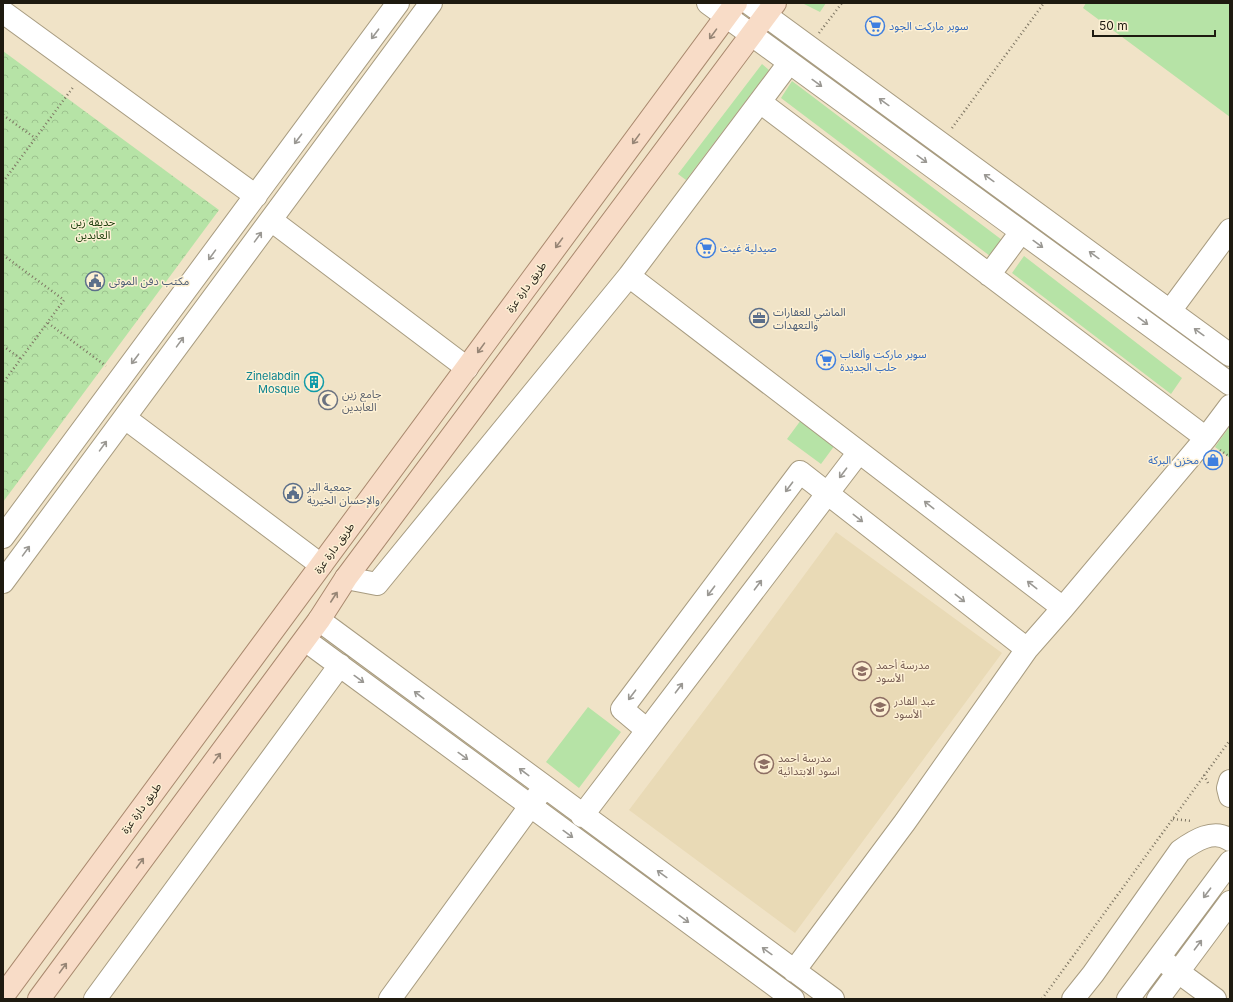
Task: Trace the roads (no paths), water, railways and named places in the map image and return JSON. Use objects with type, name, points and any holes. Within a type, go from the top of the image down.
[{"type":"main road","points":[[39,999],[305,640],[346,578],[751,35],[763,7]]},
{"type":"main road","name":"طريق دارة عزة","points":[[3,996],[731,10]]},
{"type":"street","points":[[3,537],[398,3]]},
{"type":"street","points":[[3,582],[430,3]]},
{"type":"street","points":[[708,3],[731,10],[751,35],[1230,384]]},
{"type":"street","points":[[763,7],[809,47],[1230,355]]},
{"type":"street","points":[[3,12],[256,196]]},
{"type":"street","points":[[346,578],[377,584],[629,276],[789,63]]},
{"type":"street","points":[[760,102],[1206,438]]},
{"type":"street","points":[[313,118],[335,133]]},
{"type":"street","points":[[271,220],[467,368]]},
{"type":"street","points":[[1170,311],[1230,230]]},
{"type":"street","points":[[989,275],[1021,232]]},
{"type":"street","points":[[629,276],[1063,608]]},
{"type":"street","points":[[182,295],[204,310]]},
{"type":"street","points":[[794,971],[905,822],[1027,649],[1206,438],[1230,406]]},
{"type":"street","points":[[125,418],[321,565]]},
{"type":"street","points":[[582,816],[859,452]]},
{"type":"street","points":[[647,730],[622,709],[800,472],[1027,649]]},
{"type":"street","points":[[49,474],[71,490]]},
{"type":"street","points":[[319,620],[582,816],[833,999]]},
{"type":"street","points":[[305,640],[530,806],[784,997]]},
{"type":"street","points":[[95,999],[340,665]]},
{"type":"street","points":[[1230,781],[1228,788],[1230,796]]},
{"type":"street","points":[[390,999],[544,787]]},
{"type":"street","points":[[1073,999],[1093,974],[1180,851],[1192,842],[1204,836],[1224,836],[1230,840]]},
{"type":"street","points":[[1128,999],[1230,862]]},
{"type":"street","points":[[1158,999],[1230,902]]},
{"type":"street","points":[[1159,958],[1215,999]]},
{"type":"place","name":"سوبر ماركت الجود","points":[[875,26]]},
{"type":"place","name":"صيدلية غيث","points":[[706,248]]},
{"type":"place","name":"مكتب دفن الموتى","points":[[95,281]]},
{"type":"place","name":"الماشي للعقارات والتعهدات","points":[[759,318]]},
{"type":"place","name":"سوبر ماركت وألعاب حلب الجديدة","points":[[826,360]]},
{"type":"place","name":"Zinelabdin Mosque","points":[[314,382]]},
{"type":"place","name":"جامع زين العابدين","points":[[328,400]]},
{"type":"place","name":"مخزن البركة","points":[[1213,460]]},
{"type":"place","name":"جمعية البر والإحسان الخيرية","points":[[293,493]]},
{"type":"place","name":"مدرسة أحمد الأسود","points":[[862,671]]},
{"type":"place","name":"عبد القادر الأسود","points":[[880,707]]},
{"type":"place","name":"مدرسة احمد اسود الابتدائية","points":[[764,764]]},
{"type":"park label","name":"حديقة زين العابدين","points":[[93,228]]}]
